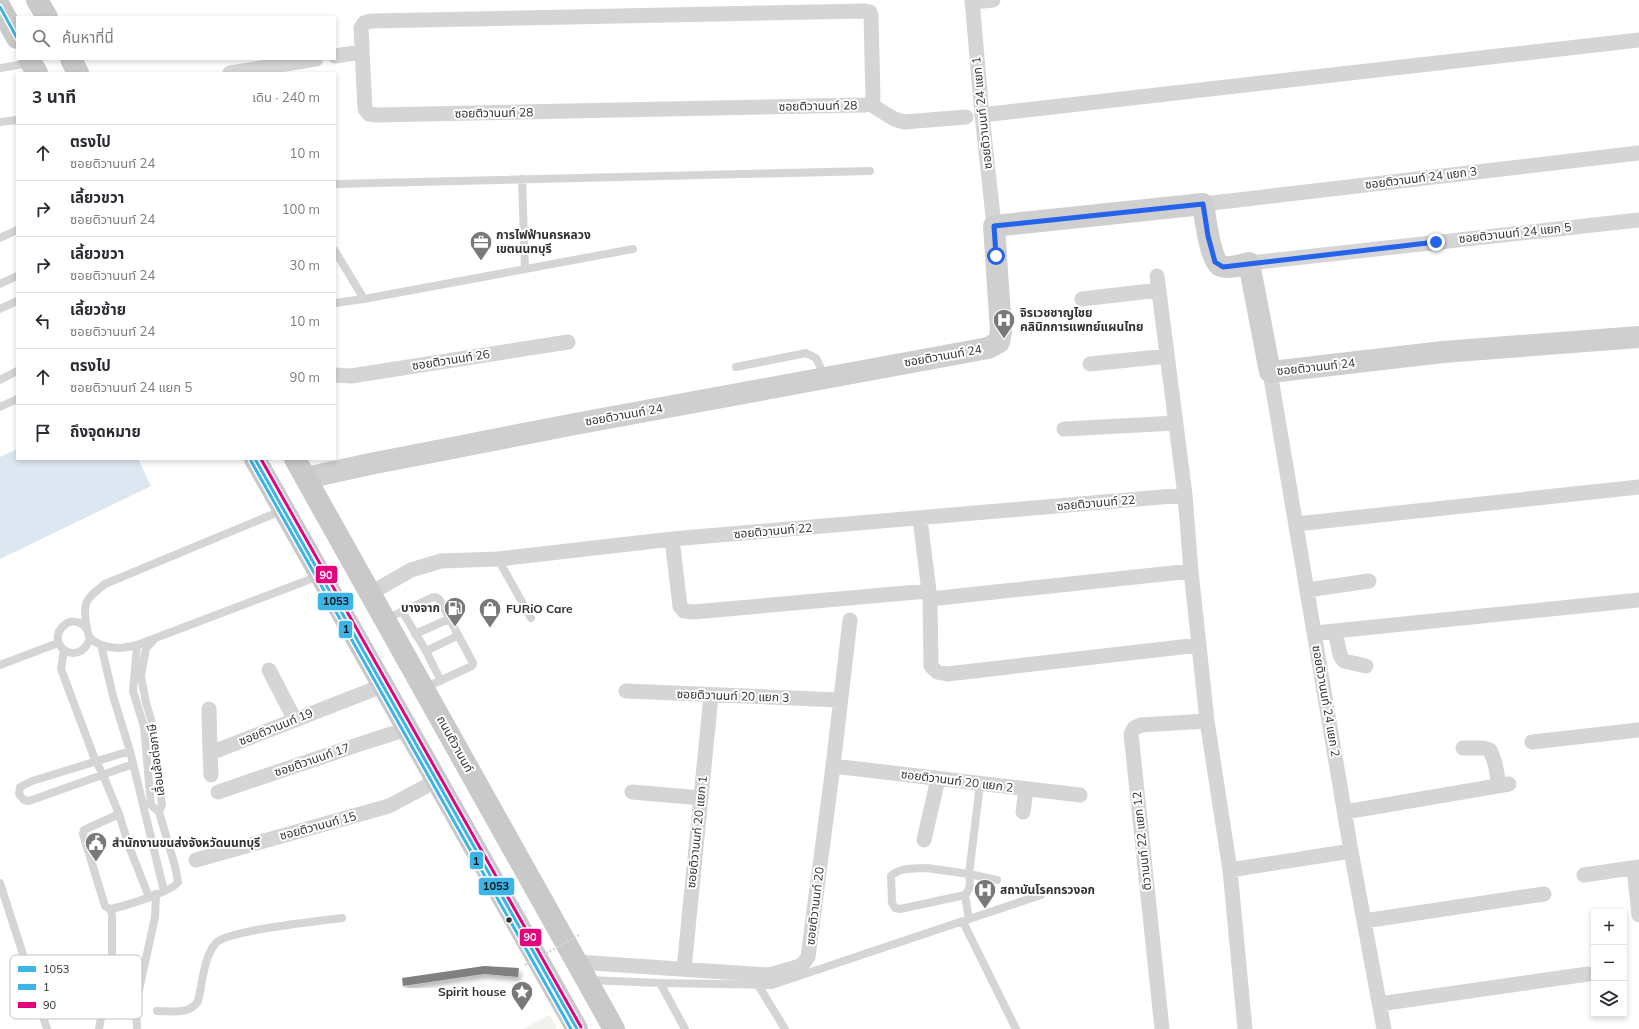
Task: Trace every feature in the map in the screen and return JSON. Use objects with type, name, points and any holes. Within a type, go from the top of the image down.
[{"type":"main road","points":[[37,0],[46,16]]},
{"type":"main road","points":[[0,7],[16,36]]},
{"type":"main road","points":[[72,60],[78,72]]},
{"type":"main road","points":[[256,460],[319,576],[577,1029]]},
{"type":"main road","name":"ถนนติวานนท์","points":[[296,460],[369,594],[393,616],[432,685],[614,1029]]},
{"type":"street","points":[[972,1],[993,0]]},
{"type":"street","name":"ซอยติวานนท์ 24 แยก 1","points":[[972,1],[994,226]]},
{"type":"street","name":"ซอยติวานนท์ 28","points":[[865,11],[870,12],[871,16],[873,99],[870,104],[369,114],[365,109],[361,28],[364,23],[371,21],[865,11]]},
{"type":"street","points":[[982,115],[1639,40]]},
{"type":"street","points":[[336,56],[361,52]]},
{"type":"street","points":[[236,72],[310,60]]},
{"type":"street","points":[[870,104],[894,119],[904,122],[966,117]]},
{"type":"street","name":"ซอยติวานนท์ 24 แยก 3","points":[[1203,204],[1639,153]]},
{"type":"street","points":[[994,226],[1203,204],[1208,236],[1215,262],[1220,266],[1227,267],[1249,263]]},
{"type":"street","name":"ซอยติวานนท์ 24 แยก 5","points":[[1249,263],[1639,220]]},
{"type":"street","name":"ซอยติวานนท์ 24","points":[[306,478],[370,464],[988,348],[998,342],[1001,331],[994,226]]},
{"type":"street","name":"ซอยติวานนท์ 24","points":[[1249,263],[1270,372],[1443,352],[1639,336]]},
{"type":"street","points":[[1082,298],[1158,283],[1185,495],[1191,571],[1208,721],[1230,870],[1245,1029]]},
{"type":"street","name":"ซอยติวานนท์ 26","points":[[336,375],[352,376],[568,342]]},
{"type":"street","points":[[1090,364],[1167,356]]},
{"type":"street","name":"ซอยติวานนท์ 24 แยก 2","points":[[1270,372],[1345,812],[1350,851],[1384,1029]]},
{"type":"street","points":[[1064,429],[1176,423]]},
{"type":"street","points":[[1296,524],[1639,487]]},
{"type":"street","name":"ซอยติวานนท์ 22","points":[[369,594],[411,570],[441,561],[498,559],[672,539],[920,519],[1185,495]]},
{"type":"street","points":[[920,519],[929,595],[931,666],[937,672],[947,674],[1199,644]]},
{"type":"street","points":[[672,539],[680,606],[684,610],[693,612],[929,595],[1191,571]]},
{"type":"street","points":[[1307,590],[1369,581]]},
{"type":"street","points":[[1315,633],[1639,600]]},
{"type":"street","name":"ซอยติวานนท์ 20","points":[[582,971],[684,969],[770,975],[803,964],[808,957],[850,620]]},
{"type":"street","points":[[1335,630],[1340,655],[1344,661],[1366,666]]},
{"type":"street","points":[[269,670],[295,720]]},
{"type":"street","name":"ซอยติวานนท์ 19","points":[[210,752],[382,686]]},
{"type":"street","name":"ซอยติวานนท์ 20 แยก 3","points":[[626,691],[711,696],[840,700]]},
{"type":"street","name":"ซอยติวานนท์ 20 แยก 1","points":[[684,969],[711,696]]},
{"type":"street","points":[[209,709],[211,775]]},
{"type":"street","name":"ติวานนท์ 22 แยก 12","points":[[1162,1029],[1131,734],[1134,728],[1141,724],[1208,721]]},
{"type":"street","name":"ซอยติวานนท์ 17","points":[[218,792],[407,729]]},
{"type":"street","points":[[1532,742],[1639,730]]},
{"type":"street","points":[[1345,812],[1504,785],[1490,750],[1484,748],[1463,748]]},
{"type":"street","name":"ซอยติวานนท์ 20 แยก 2","points":[[833,766],[1080,795]]},
{"type":"street","points":[[924,840],[938,779]]},
{"type":"street","name":"ซอยติวานนท์ 15","points":[[196,860],[389,806],[436,781]]},
{"type":"street","points":[[1024,812],[1026,789]]},
{"type":"street","points":[[632,792],[701,798]]},
{"type":"street","points":[[1230,870],[1350,851]]},
{"type":"street","points":[[1584,875],[1637,868],[1639,916]]},
{"type":"street","points":[[1364,920],[1544,894]]},
{"type":"street","points":[[1379,1004],[1588,974]]},
{"type":"lane","points":[[0,68],[32,65]]},
{"type":"lane","points":[[0,122],[16,120]]},
{"type":"lane","points":[[336,184],[870,171]]},
{"type":"lane","points":[[522,179],[525,269]]},
{"type":"lane","points":[[0,238],[16,230]]},
{"type":"lane","points":[[336,303],[633,249]]},
{"type":"lane","points":[[336,253],[364,299]]},
{"type":"lane","points":[[0,284],[16,276]]},
{"type":"lane","points":[[0,309],[16,301]]},
{"type":"lane","points":[[736,367],[806,353],[816,358],[825,378]]},
{"type":"lane","points":[[0,380],[16,372]]},
{"type":"lane","points":[[0,407],[16,399]]},
{"type":"lane","points":[[87,628],[80,622],[70,622],[62,626],[58,634],[58,643],[64,650],[72,653],[81,652],[87,646],[90,638],[84,612],[89,596],[105,584],[283,510]]},
{"type":"lane","points":[[498,559],[531,618]]},
{"type":"lane","points":[[90,638],[101,645],[118,650],[137,645],[319,576]]},
{"type":"lane","points":[[436,597],[473,664],[432,685],[426,651],[415,634],[393,616],[436,597]]},
{"type":"lane","points":[[415,634],[449,619]]},
{"type":"lane","points":[[426,651],[457,636]]},
{"type":"lane","name":"เลื่อนล้อต่อภาษี","points":[[137,645],[133,691],[144,727],[151,805],[159,812],[162,805],[151,719],[146,703],[141,676],[146,648],[158,637]]},
{"type":"lane","points":[[0,665],[58,643]]},
{"type":"lane","points":[[101,645],[113,696],[133,764],[156,894],[155,917],[142,977]]},
{"type":"lane","points":[[64,650],[61,669],[96,763],[119,814],[130,849],[156,894]]},
{"type":"lane","points":[[130,751],[96,763],[32,780],[20,787],[20,794],[24,800],[29,801],[103,776],[133,764]]},
{"type":"lane","points":[[980,784],[969,874],[971,884],[969,891],[965,895],[900,909],[895,908],[892,903],[891,876],[895,871],[901,869],[928,868],[969,874],[997,880]]},
{"type":"lane","points":[[110,909],[176,886],[178,882],[175,866],[159,812]]},
{"type":"lane","points":[[112,955],[112,915],[110,909],[105,906],[82,834],[84,830],[119,814]]},
{"type":"lane","points":[[0,883],[23,955]]},
{"type":"lane","points":[[965,895],[969,919]]},
{"type":"lane","points":[[582,971],[660,983],[772,985],[1041,895]]},
{"type":"lane","points":[[157,1011],[188,1011],[195,1007],[198,1001],[210,952],[217,941],[254,930],[342,918]]},
{"type":"lane","points":[[960,922],[964,924],[1016,1029]]},
{"type":"lane","points":[[660,983],[685,1029]]},
{"type":"lane","points":[[758,985],[785,1029]]},
{"type":"lane","points":[[44,1019],[47,1029]]},
{"type":"lane","points":[[99,1029],[101,1019]]},
{"type":"lane","points":[[137,1019],[137,1029]]},
{"type":"path","points":[[525,965],[579,935]]},
{"type":"shaded area","points":[[16,449],[16,460],[138,460],[151,486],[0,559],[0,457]]},
{"type":"shaded area","points":[[549,1015],[557,1028],[523,1029]]},
{"type":"building","points":[[484,966],[519,968],[518,977],[484,974],[403,986],[402,978]]},
{"type":"transit line","name":"1053","points":[[0,7],[16,36]]},
{"type":"transit line","name":"1053","points":[[256,460],[577,1029]]},
{"type":"transit line","name":"90","points":[[262,460],[581,1027]]},
{"type":"transit line","name":"1","points":[[251,461],[571,1029]]},
{"type":"place","name":"การไฟฟ้านครหลวง เขตนนทบุรี","points":[[481,262]]},
{"type":"place","name":"จิรเวชชาญไชย คลินิกการแพทย์แผนไทย","points":[[1004,340]]},
{"type":"place","name":"บางจาก","points":[[455,628]]},
{"type":"place","name":"FURiO Care","points":[[490,628]]},
{"type":"place","name":"สำนักงานขนส่งจังหวัดนนทบุรี","points":[[96,862]]},
{"type":"place","name":"สถาบันโรคทรวงอก","points":[[985,910]]},
{"type":"place","name":"Spirit house","points":[[522,1012]]},
{"type":"route","points":[[996,256],[994,226],[1203,204],[1208,236],[1215,262],[1223,267],[1436,242]]}]
